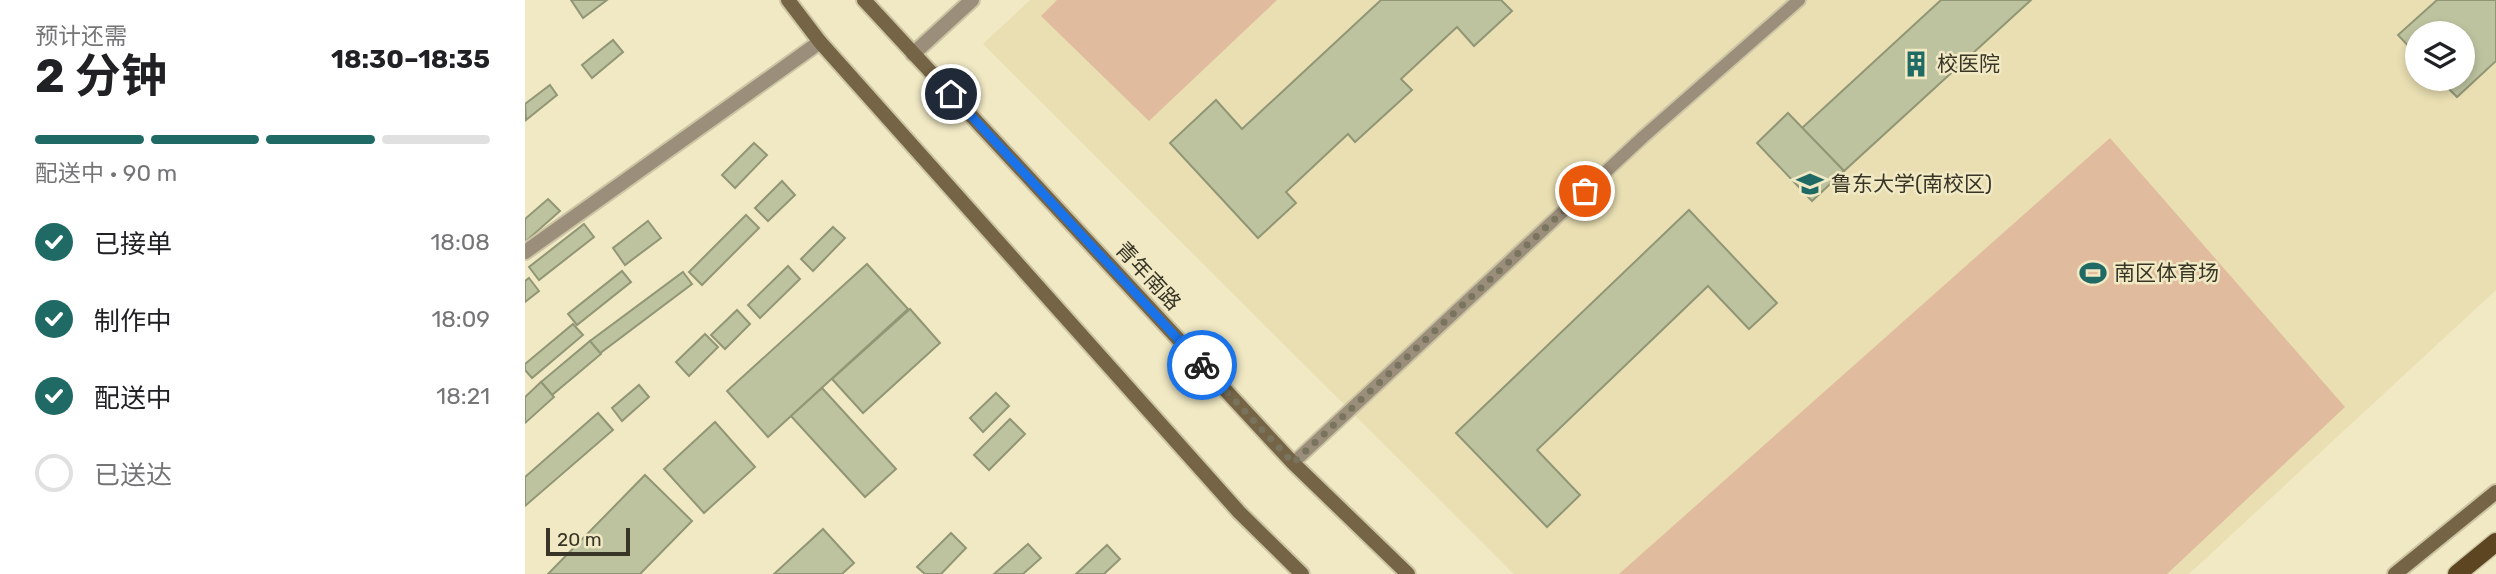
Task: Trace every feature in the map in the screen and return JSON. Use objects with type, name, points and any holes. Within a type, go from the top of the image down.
[{"type":"main road","points":[[788,0],[820,42],[1239,512],[1302,574]]},
{"type":"main road","name":"青年南路","points":[[864,0],[1293,463],[1408,574]]},
{"type":"main road","points":[[2395,574],[2496,492]]},
{"type":"main road","points":[[2457,574],[2496,542]]},
{"type":"street","points":[[913,54],[972,0]]},
{"type":"street","points":[[525,252],[820,42]]},
{"type":"lane","points":[[1293,463],[1643,137],[1799,0]]},
{"type":"shaded area","name":"鲁东大学(南校区)","points":[[1030,0],[2496,0],[2496,290],[2189,574],[1514,574],[983,44]]},
{"type":"shaded area","points":[[1057,0],[1277,0],[1149,121],[1041,16]]},
{"type":"shaded area","name":"南区体育场","points":[[2110,138],[2345,407],[2167,574],[1619,574]]},
{"type":"building","points":[[571,0],[607,0],[583,18]]},
{"type":"building","points":[[1381,0],[1501,0],[1512,11],[1474,46],[1457,27],[1401,79],[1412,90],[1355,142],[1348,134],[1286,192],[1296,203],[1258,238],[1170,143],[1216,100],[1242,129]]},
{"type":"building","name":"校医院","points":[[1941,0],[2031,0],[1844,171],[1802,128]]},
{"type":"building","points":[[2437,0],[2496,0],[2496,61],[2475,80],[2475,21],[2414,21]]},
{"type":"building","points":[[2405,29],[2405,42],[2398,35]]},
{"type":"building","points":[[613,40],[623,52],[592,78],[582,65]]},
{"type":"building","points":[[550,85],[557,95],[526,120],[525,104]]},
{"type":"building","points":[[2451,91],[2464,91],[2457,97]]},
{"type":"building","points":[[1788,113],[1844,171],[1812,201],[1757,143]]},
{"type":"building","points":[[754,143],[767,155],[735,188],[722,175]]},
{"type":"building","points":[[782,181],[795,195],[768,221],[755,208]]},
{"type":"building","points":[[548,199],[560,211],[525,242],[525,219]]},
{"type":"building","points":[[1689,210],[1777,303],[1749,329],[1708,286],[1537,450],[1580,495],[1547,527],[1456,433]]},
{"type":"building","points":[[746,215],[759,228],[702,285],[689,272]]},
{"type":"building","points":[[648,221],[661,238],[625,265],[613,248]]},
{"type":"building","points":[[584,224],[594,237],[539,280],[529,267]]},
{"type":"building","points":[[833,227],[845,238],[813,271],[801,259]]},
{"type":"building","points":[[867,264],[908,309],[768,437],[727,391]]},
{"type":"building","points":[[788,266],[800,279],[760,318],[748,305]]},
{"type":"building","points":[[622,271],[631,282],[577,325],[568,314]]},
{"type":"building","points":[[683,272],[692,284],[599,354],[590,341]]},
{"type":"building","points":[[529,278],[539,291],[525,302],[525,281]]},
{"type":"building","points":[[910,309],[940,343],[863,413],[832,379]]},
{"type":"building","points":[[737,310],[750,324],[725,349],[711,335]]},
{"type":"building","points":[[573,324],[583,335],[532,378],[525,370],[525,364]]},
{"type":"building","points":[[705,334],[718,347],[689,376],[676,362]]},
{"type":"building","points":[[590,341],[601,354],[552,395],[541,382]]},
{"type":"building","points":[[541,382],[554,397],[525,423],[525,397]]},
{"type":"building","points":[[639,385],[649,397],[622,421],[612,408]]},
{"type":"building","points":[[822,388],[896,469],[865,497],[791,416]]},
{"type":"building","points":[[996,393],[1009,406],[983,432],[970,418]]},
{"type":"building","points":[[598,413],[613,430],[525,506],[525,477]]},
{"type":"building","points":[[1010,419],[1025,434],[989,470],[974,455]]},
{"type":"building","points":[[715,422],[755,467],[704,513],[664,469]]},
{"type":"building","points":[[645,475],[692,521],[640,574],[548,574]]},
{"type":"building","points":[[823,529],[854,563],[842,574],[774,574]]},
{"type":"building","points":[[951,533],[966,548],[941,574],[925,574],[917,567]]},
{"type":"building","points":[[1028,544],[1041,558],[1023,574],[994,574]]},
{"type":"building","points":[[1107,545],[1120,559],[1104,574],[1076,574]]},
{"type":"way so far","points":[[1202,365],[1293,463],[1585,191]]},
{"type":"place","name":"校医院","points":[[1916,64]]},
{"type":"place","name":"鲁东大学(南校区)","points":[[1810,184]]},
{"type":"place","name":"南区体育场","points":[[2093,273]]},
{"type":"route","points":[[951,94],[1202,365]]}]
